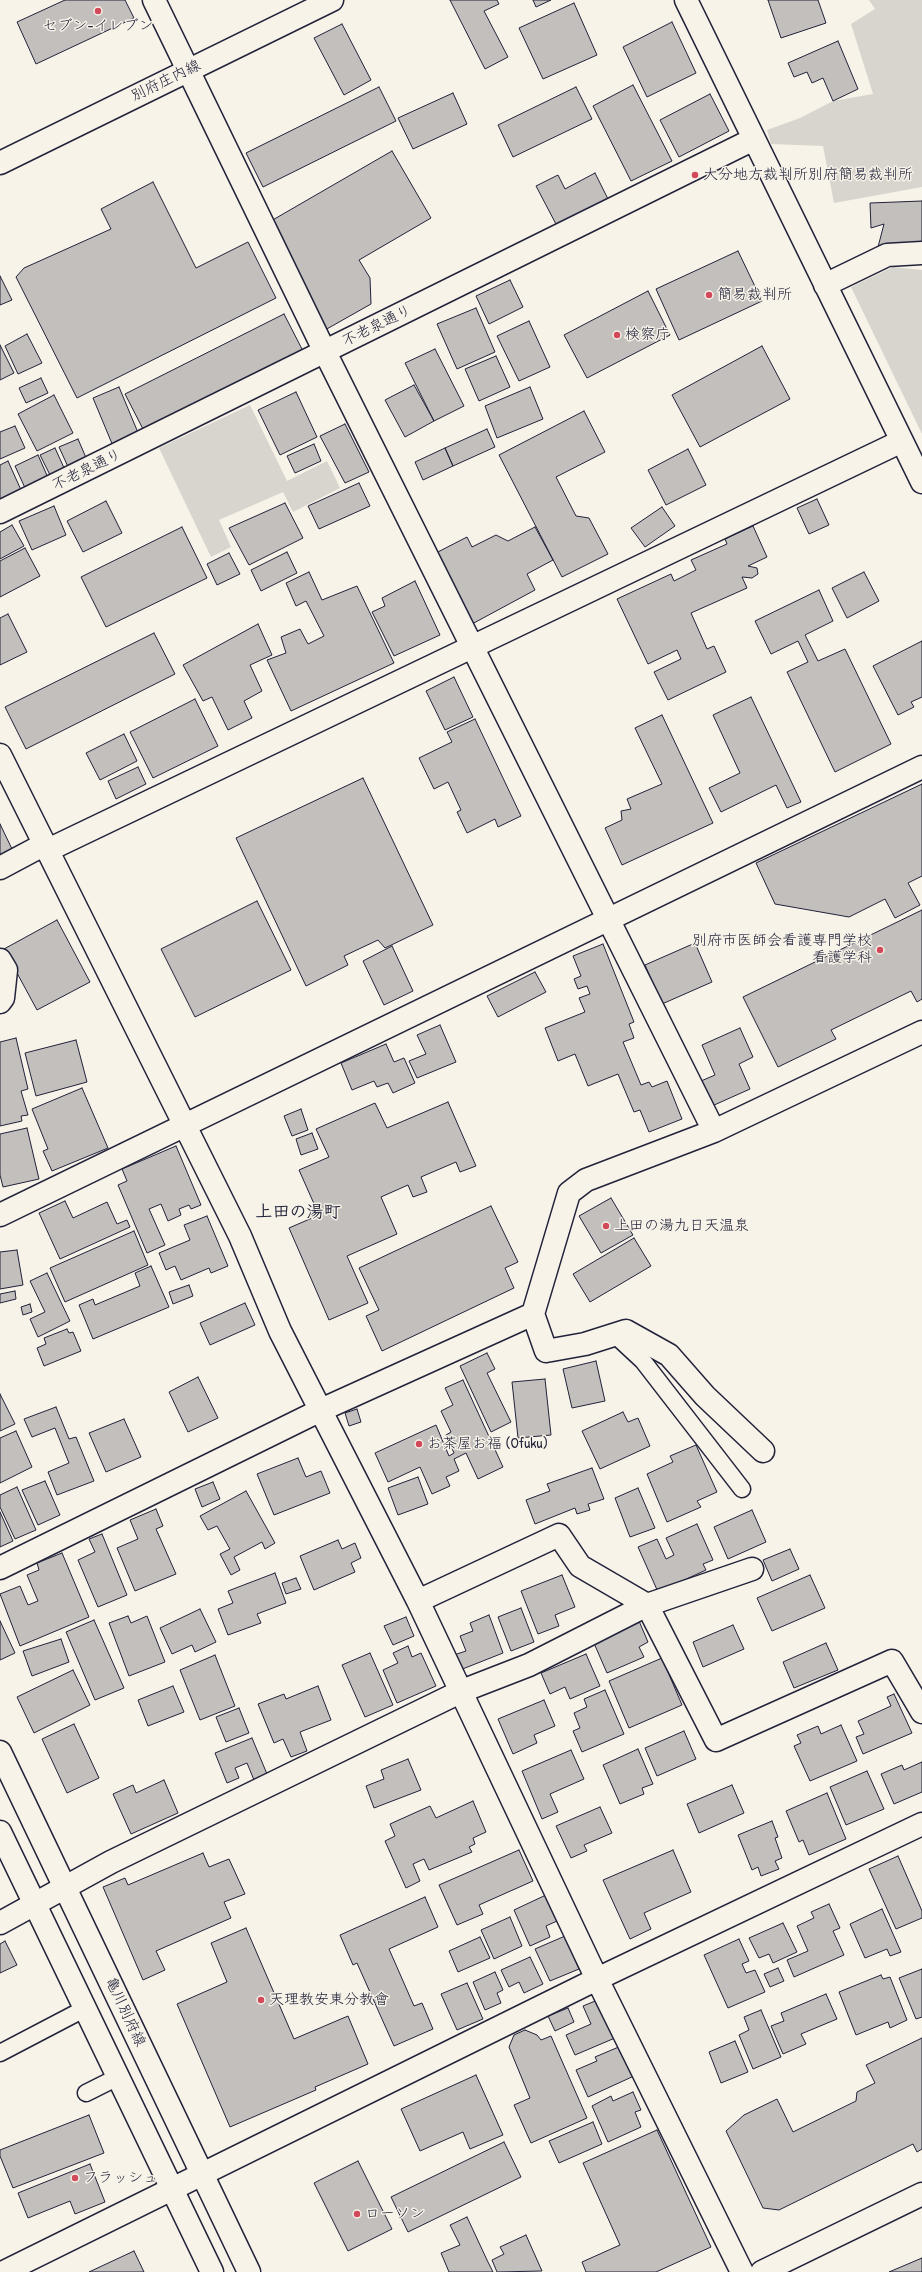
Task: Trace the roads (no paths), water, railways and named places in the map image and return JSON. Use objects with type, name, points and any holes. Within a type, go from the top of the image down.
[{"type":"street","points":[[154,0],[326,352],[714,1132]]},
{"type":"street","name":"別府庄内線","points":[[0,163],[332,0]]},
{"type":"street","points":[[686,0],[922,482]]},
{"type":"street","name":"不老泉通り","points":[[0,512],[754,139]]},
{"type":"street","points":[[825,284],[887,255],[922,253]]},
{"type":"street","points":[[0,868],[472,647],[902,441]]},
{"type":"street","points":[[0,755],[240,1236],[280,1331],[418,1601],[597,1978],[742,2272]]},
{"type":"street","points":[[0,1215],[922,766]]},
{"type":"street","points":[[0,960],[6,970],[4,998],[0,1002]]},
{"type":"street","points":[[763,1451],[705,1396],[669,1355],[626,1330],[585,1344],[546,1351],[533,1314],[569,1193],[586,1180],[714,1132],[922,1032]]},
{"type":"street","points":[[0,1568],[321,1410],[533,1314]]},
{"type":"street","points":[[418,1601],[559,1535],[580,1566],[647,1605],[716,1740],[892,1661],[922,1712]]},
{"type":"street","points":[[0,1922],[36,1904],[111,1862],[462,1691],[529,1664],[647,1605],[752,1569]]},
{"type":"street","name":"亀川別府線","points":[[0,1752],[66,1887],[249,2272]]},
{"type":"street","points":[[4,2272],[203,2175],[597,1978],[922,1824]]},
{"type":"street","points":[[0,1832],[212,2272]]},
{"type":"street","points":[[762,2272],[922,2194]]},
{"type":"lane","points":[[615,1334],[643,1361],[742,1489]]},
{"type":"lane","points":[[0,2053],[86,2008]]},
{"type":"lane","points":[[86,2092],[118,2077]]},
{"type":"place","name":"セブン-イレブン","points":[[98,11]]},
{"type":"place","name":"大分地方裁判所別府簡易裁判所","points":[[695,175]]},
{"type":"place","name":"簡易裁判所","points":[[709,295]]},
{"type":"place","name":"検察庁","points":[[617,335]]},
{"type":"place","name":"別府市医師会看護専門学校 看護学科","points":[[880,950]]},
{"type":"place","name":"上田の湯九日天温泉","points":[[606,1226]]},
{"type":"place","name":"お茶屋お福 (Ofuku)","points":[[419,1444]]},
{"type":"place","name":"天理教安東分教會","points":[[261,2000]]},
{"type":"place","name":"フラッシュ","points":[[75,2178]]},
{"type":"place","name":"ローソン","points":[[357,2214]]},
{"type":"district","name":"上田の湯町","points":[[298,1212]]}]
